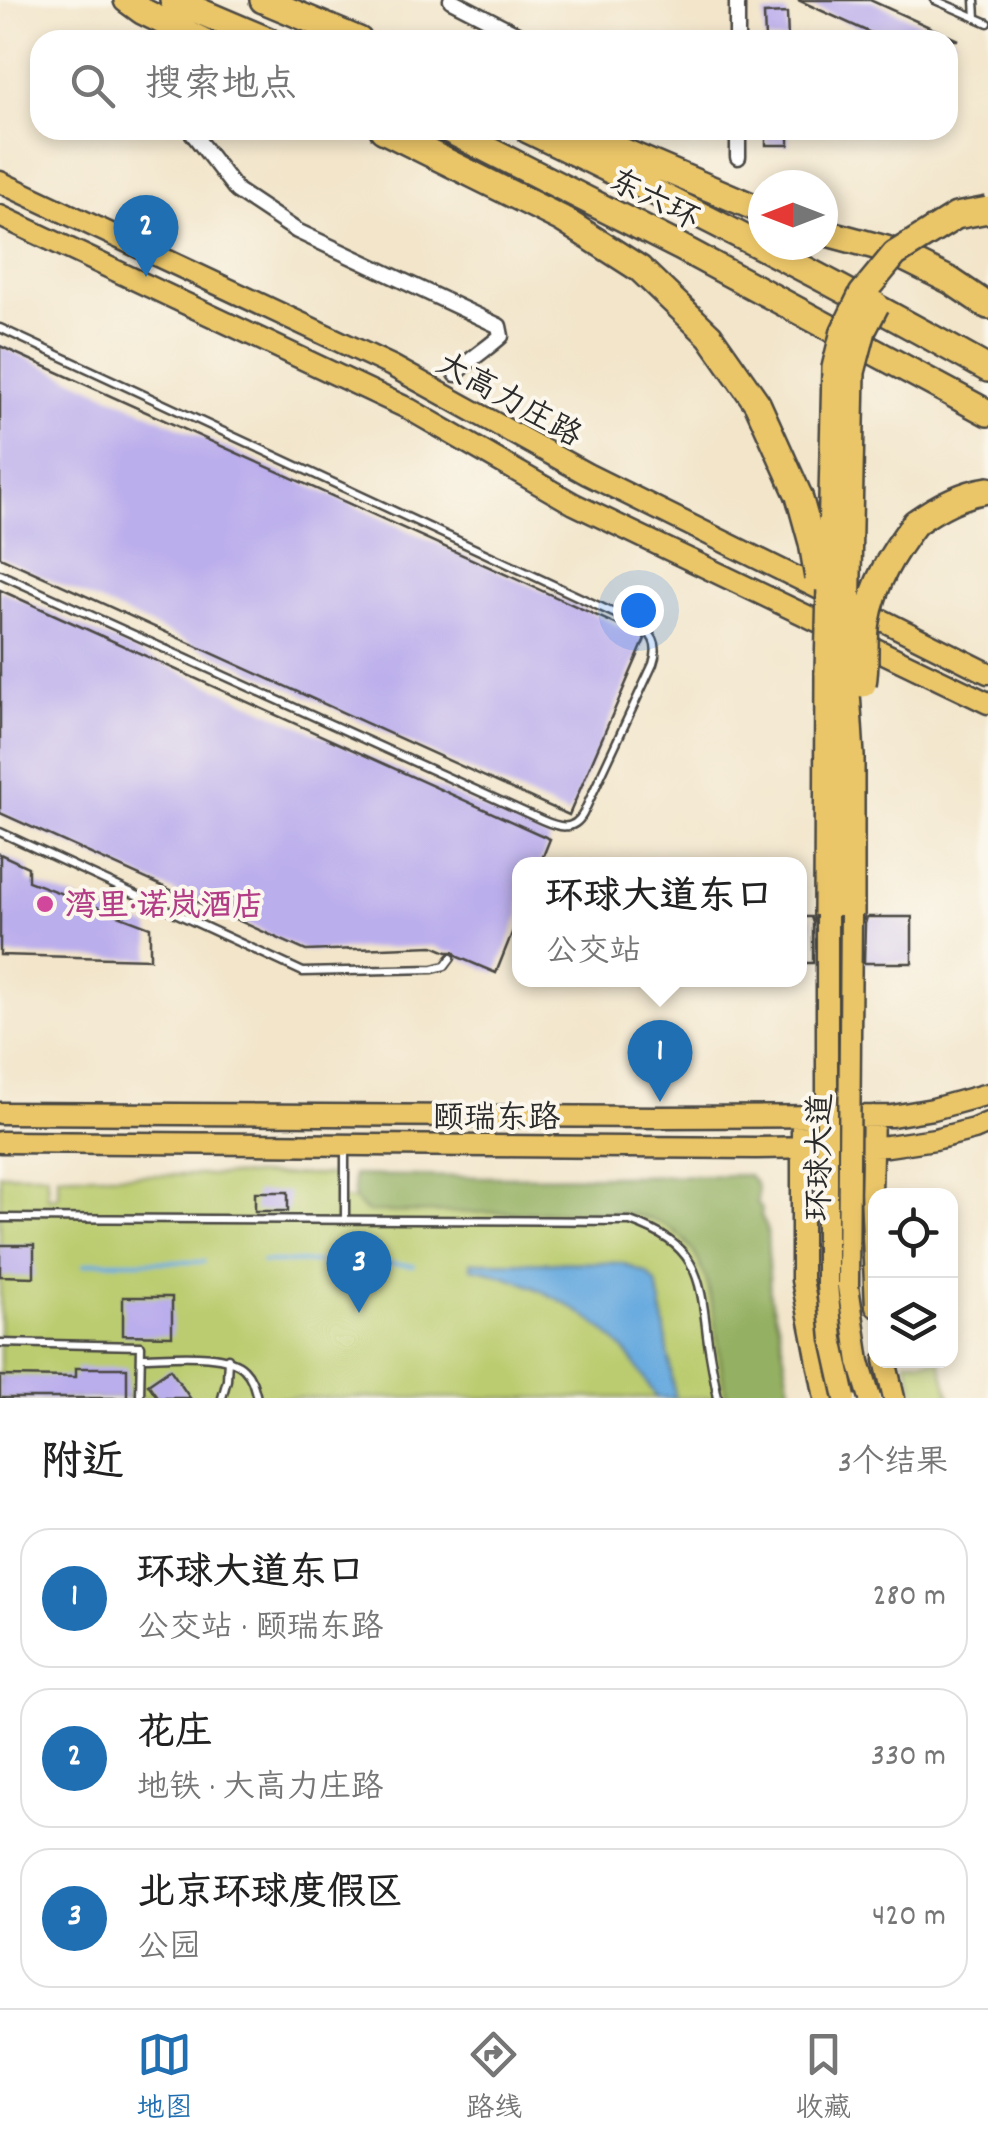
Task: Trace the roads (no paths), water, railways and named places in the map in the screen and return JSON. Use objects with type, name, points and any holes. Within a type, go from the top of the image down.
[{"type":"highway","points":[[127,0],[181,30]]},
{"type":"highway","points":[[173,0],[243,30]]},
{"type":"highway","points":[[261,0],[322,30]]},
{"type":"highway","points":[[261,0],[334,30]]},
{"type":"highway","points":[[403,140],[562,219],[640,270],[710,336],[756,403],[799,496],[846,677]]},
{"type":"highway","name":"东六环","points":[[469,140],[680,247],[988,413]]},
{"type":"highway","name":"东六环","points":[[548,140],[916,328],[988,369]]},
{"type":"highway","points":[[597,140],[748,205]]},
{"type":"highway","points":[[839,915],[850,756],[835,368],[844,331],[862,294],[895,254],[956,216],[988,210]]},
{"type":"highway","points":[[839,915],[852,372],[862,330],[884,291],[932,247],[966,230],[988,227]]},
{"type":"highway","points":[[838,236],[886,250],[951,281],[988,306]]},
{"type":"highway","points":[[846,677],[873,594],[897,548],[916,523],[938,506],[988,490]]},
{"type":"main road","name":"大高力庄路","points":[[0,182],[392,366],[587,474],[988,673]]},
{"type":"main road","name":"大高力庄路","points":[[0,216],[409,409],[574,504],[988,703]]},
{"type":"main road","name":"环球大道","points":[[839,915],[827,1285],[832,1339],[845,1398]]},
{"type":"main road","name":"环球大道","points":[[839,915],[848,1286],[859,1362],[870,1398]]},
{"type":"main road","name":"颐瑞东路","points":[[0,1112],[892,1116],[988,1094]]},
{"type":"main road","points":[[802,1116],[802,1280],[825,1398]]},
{"type":"main road","points":[[873,1116],[874,1278]]},
{"type":"main road","name":"颐瑞东路","points":[[0,1142],[893,1146],[935,1139],[988,1123]]},
{"type":"main road","points":[[887,1368],[894,1398]]},
{"type":"street","points":[[451,0],[510,30]]},
{"type":"street","points":[[737,0],[738,30]]},
{"type":"street","points":[[198,140],[237,192],[297,231],[499,326],[500,336],[456,374]]},
{"type":"street","points":[[738,140],[738,158]]},
{"type":"lane","points":[[935,0],[988,23]]},
{"type":"lane","points":[[976,0],[976,18]]},
{"type":"lane","points":[[0,328],[635,623],[651,634],[656,656],[583,814],[576,823],[563,827],[0,574]]},
{"type":"lane","points":[[0,832],[303,972],[434,970],[445,966],[451,958]]},
{"type":"lane","points":[[345,1144],[345,1220]]},
{"type":"lane","points":[[0,1218],[630,1221],[669,1239],[695,1270],[702,1291],[718,1398]]},
{"type":"lane","points":[[0,1343],[142,1346],[140,1398]]},
{"type":"lane","points":[[141,1357],[228,1358],[242,1366],[252,1379],[257,1398]]},
{"type":"lane","points":[[222,1398],[228,1358]]},
{"type":"water","points":[[471,1262],[622,1263],[648,1274],[656,1283],[661,1303],[675,1398],[657,1398],[621,1347],[572,1307],[532,1286],[471,1268]]},
{"type":"waterway","points":[[84,1265],[204,1262]]},
{"type":"waterway","points":[[262,1262],[326,1262]]},
{"type":"waterway","points":[[371,1263],[414,1265]]},
{"type":"place","name":"花庄","points":[[146,277]]},
{"type":"place","name":"湾里·诺岚酒店","points":[[45,904]]},
{"type":"place","name":"环球大道东口","points":[[660,1102]]},
{"type":"place","name":"北京环球度假区","points":[[359,1313]]}]
